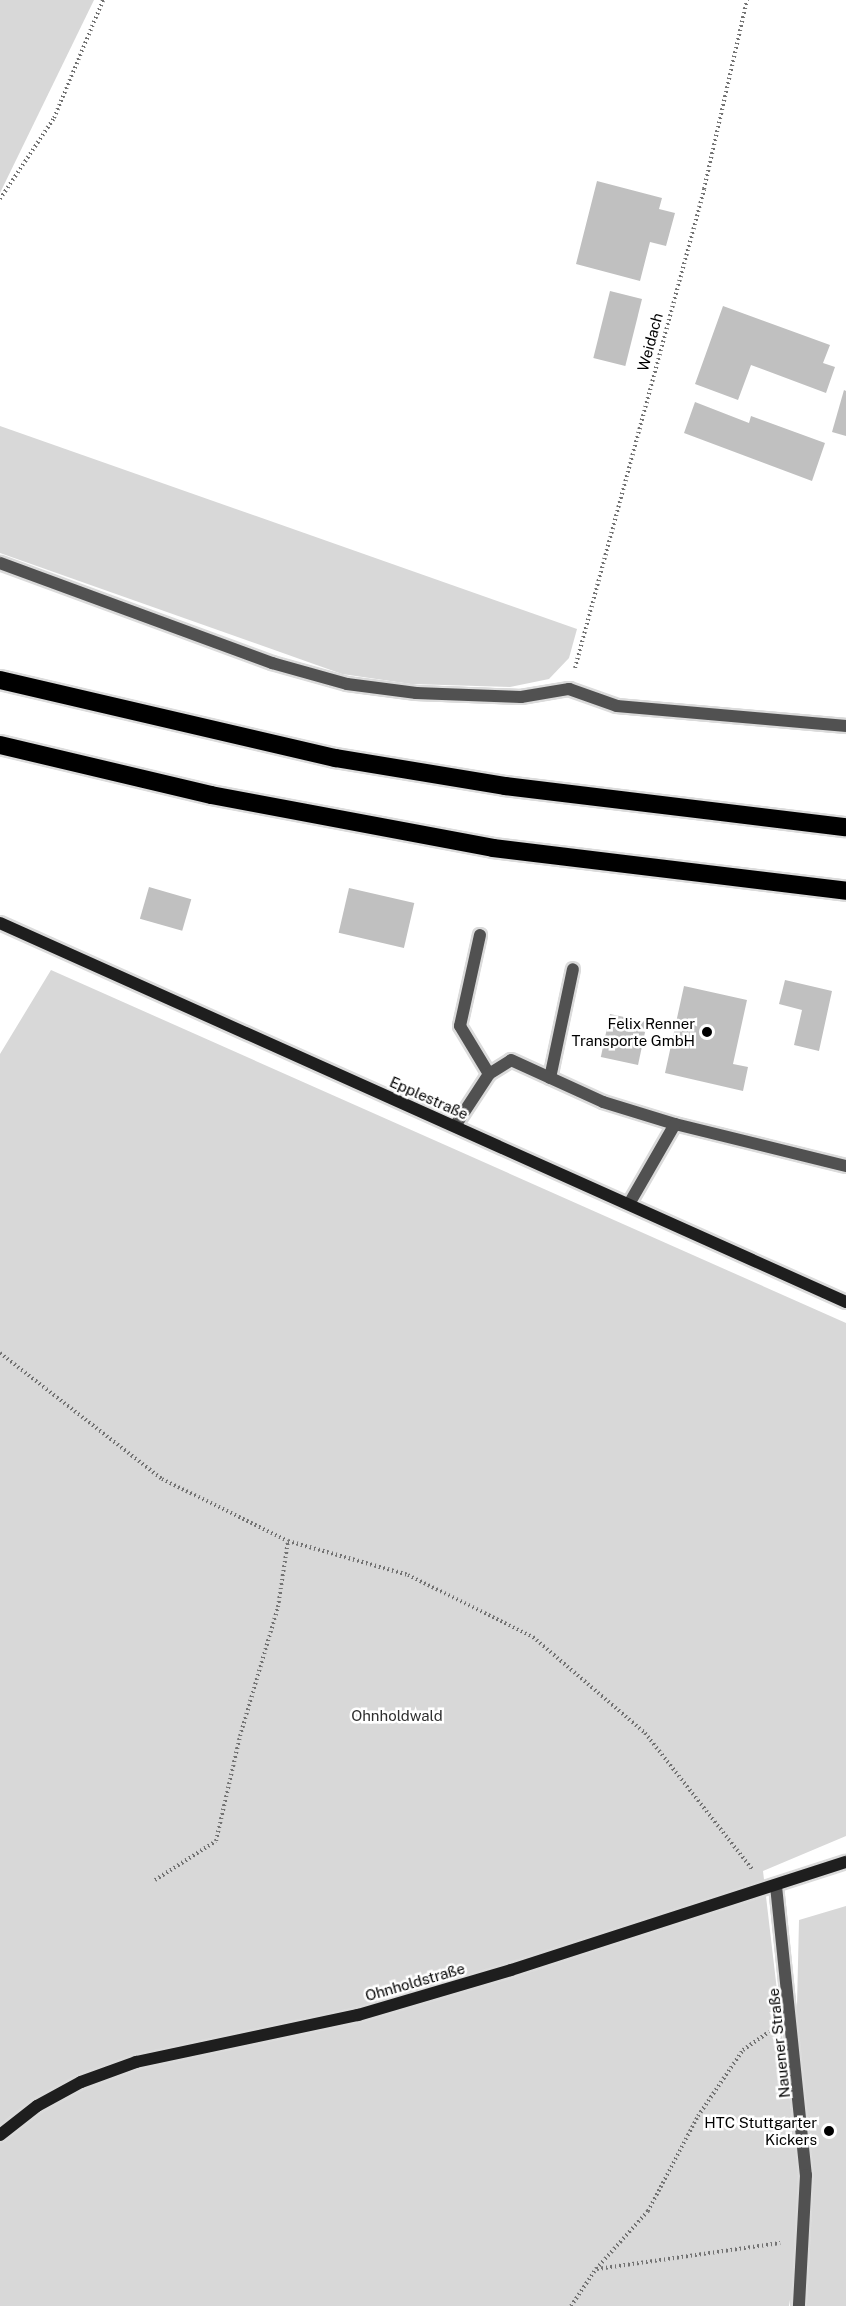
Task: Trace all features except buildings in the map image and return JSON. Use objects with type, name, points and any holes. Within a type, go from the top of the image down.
[{"type":"highway","points":[[0,680],[336,758],[505,786],[846,827]]},
{"type":"highway","points":[[0,745],[211,795],[493,848],[846,891]]},
{"type":"main road","name":"Epplestraße","points":[[0,923],[846,1302]]},
{"type":"main road","name":"Ohnholdstraße","points":[[0,2136],[37,2106],[81,2082],[136,2062],[358,2015],[846,1862]]},
{"type":"street","points":[[0,563],[272,663],[347,684],[416,693],[521,697],[569,689],[617,706],[846,726]]},
{"type":"street","points":[[480,935],[460,1026],[489,1074]]},
{"type":"street","points":[[550,1078],[573,969]]},
{"type":"street","points":[[456,1126],[489,1074],[511,1060],[603,1102],[675,1124],[846,1166]]},
{"type":"street","points":[[629,1204],[675,1124]]},
{"type":"street","name":"Nauener Straße","points":[[771,1887],[791,2015],[806,2175],[804,2240],[798,2306]]},
{"type":"path","points":[[0,200],[54,118],[103,0]]},
{"type":"path","name":"Weidach","points":[[569,689],[704,189],[747,0]]},
{"type":"path","points":[[0,1353],[162,1479],[288,1541],[408,1575],[533,1637],[645,1733],[771,1887]]},
{"type":"path","points":[[155,1880],[216,1841],[240,1736],[278,1606],[288,1541]]},
{"type":"path","points":[[571,2306],[596,2269],[648,2211],[698,2116],[743,2050],[791,2015]]},
{"type":"path","points":[[596,2269],[804,2240]]},
{"type":"green space","points":[[0,0],[94,0],[0,193]]},
{"type":"green space","points":[[0,426],[577,629],[569,658],[549,679],[510,687],[411,684],[342,674],[0,553]]},
{"type":"green space","name":"Ohnholdwald","points":[[51,970],[846,1323],[846,1836],[763,1871],[794,2135],[799,1920],[846,1906],[846,2306],[790,2306],[790,2300],[789,2306],[0,2306],[0,1054]]},
{"type":"place","name":"Felix Renner Transporte GmbH","points":[[707,1032]]},
{"type":"place","name":"HTC Stuttgarter Kickers","points":[[829,2131]]}]
